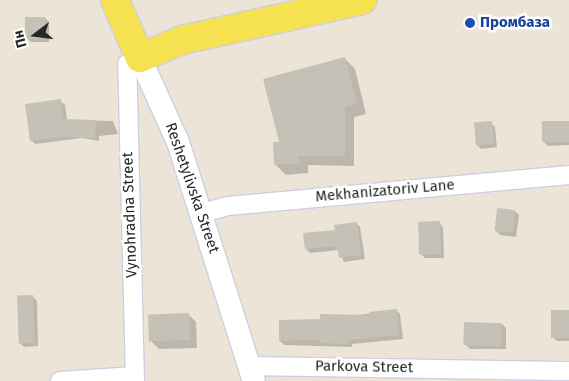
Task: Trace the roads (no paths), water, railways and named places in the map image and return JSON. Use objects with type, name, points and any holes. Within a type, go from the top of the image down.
[{"type":"main road","name":"Reshetylivska Street","points":[[115,0],[140,58]]},
{"type":"main road","points":[[140,58],[182,40],[363,0]]},
{"type":"street","name":"Reshetylivska Street","points":[[140,58],[178,142],[252,373]]},
{"type":"street","name":"Vynohradna Street","points":[[135,379],[127,64],[140,58]]},
{"type":"street","name":"Mekhanizatoriv Lane","points":[[202,213],[228,206],[569,175]]},
{"type":"street","name":"Parkova Street","points":[[252,373],[569,371]]},
{"type":"street","points":[[60,381],[135,379]]},
{"type":"place","name":"Промбаза","points":[[470,23]]}]
